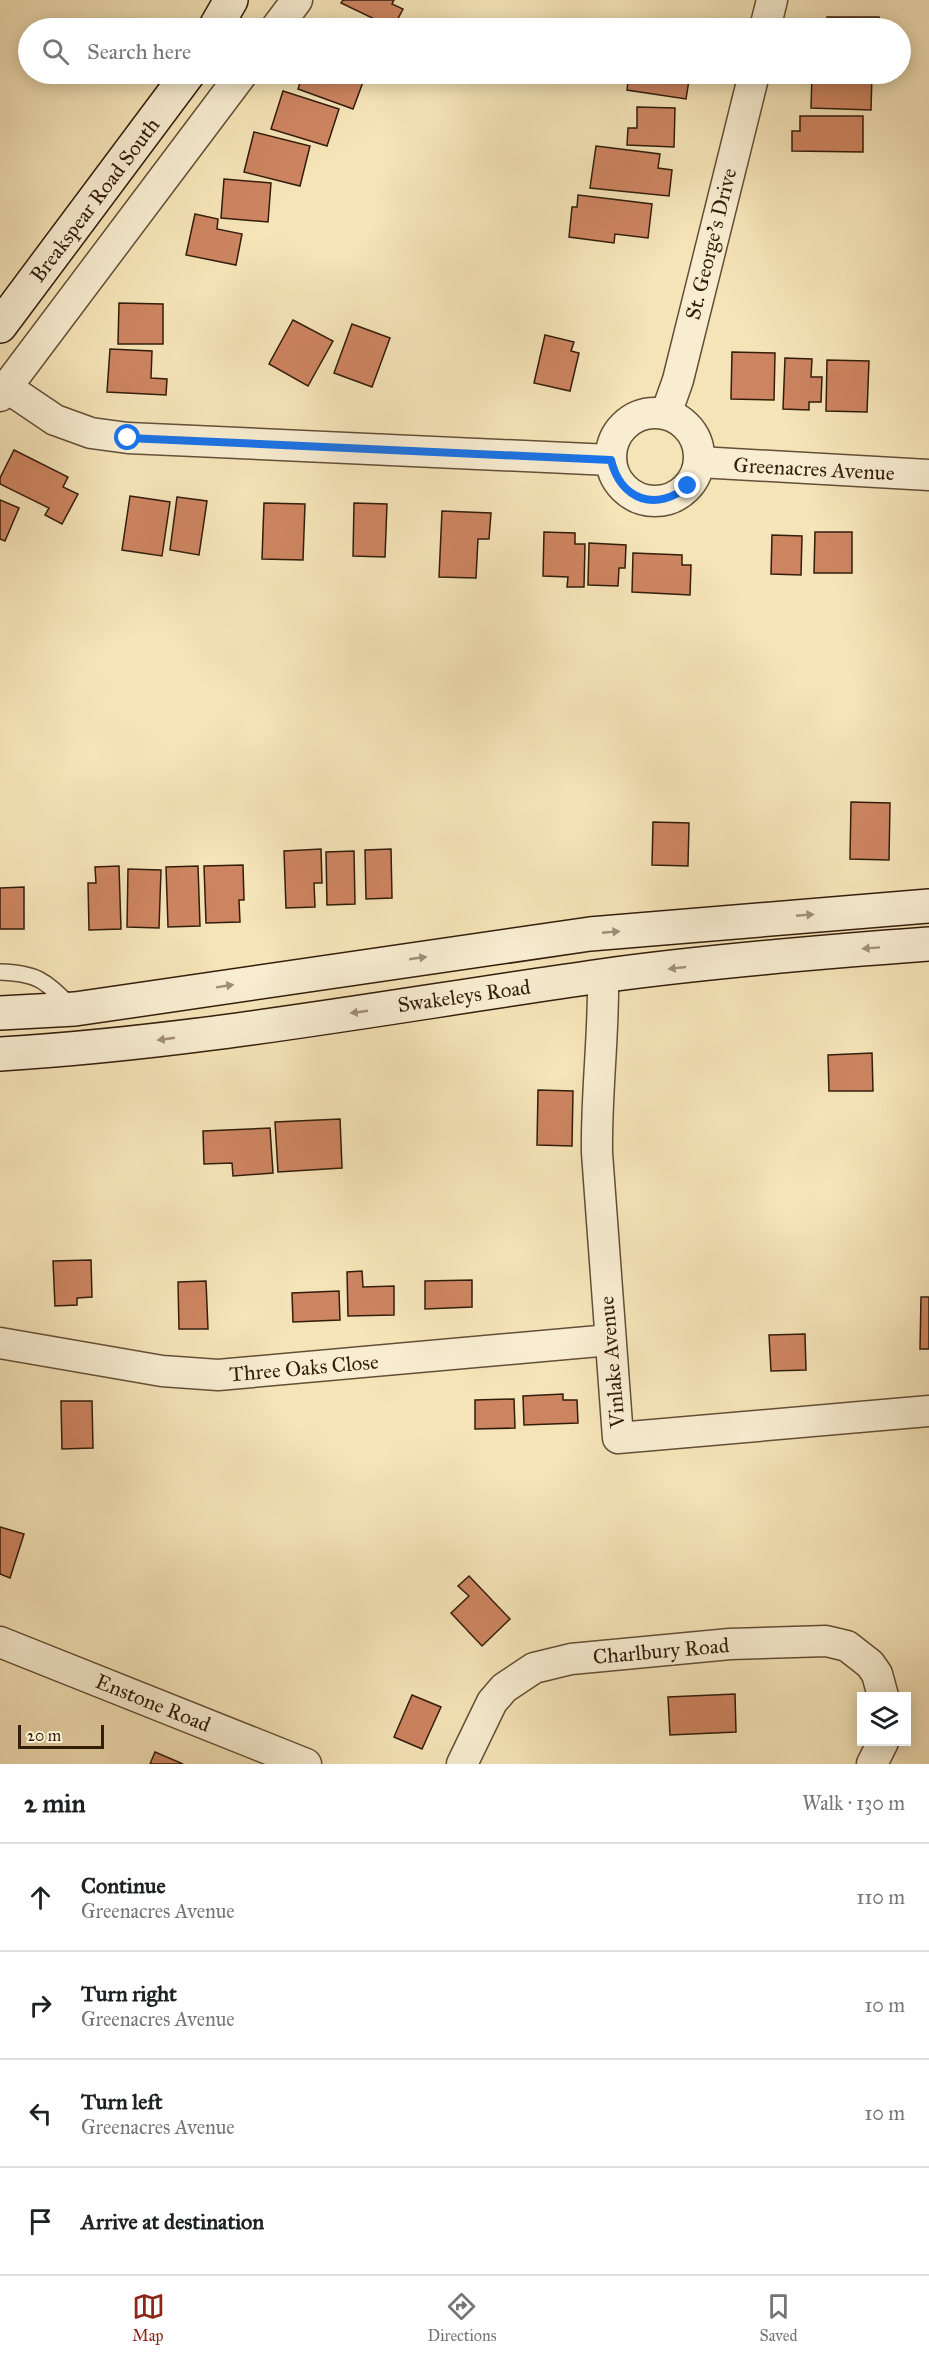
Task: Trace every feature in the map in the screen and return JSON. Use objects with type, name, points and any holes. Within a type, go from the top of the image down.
[{"type":"main road","points":[[220,18],[231,0]]},
{"type":"main road","name":"Breakspear Road South","points":[[0,326],[181,84]]},
{"type":"main road","name":"Swakeleys Road","points":[[0,1013],[75,1009],[590,934],[929,906]]},
{"type":"main road","name":"Swakeleys Road","points":[[0,1054],[148,1041],[603,976],[813,952],[929,944]]},
{"type":"main road","points":[[256,981],[263,1026]]},
{"type":"street","points":[[284,18],[297,0]]},
{"type":"street","points":[[768,18],[772,0]]},
{"type":"street","points":[[234,84],[3,392],[55,420],[91,433],[128,438],[611,460]]},
{"type":"street","name":"St. George's Drive","points":[[666,414],[678,380],[752,84]]},
{"type":"street","points":[[642,414],[666,414],[678,419],[692,432],[699,450],[699,462],[688,486],[679,494],[654,501],[642,498],[621,484],[611,460],[612,449],[623,427],[642,414]]},
{"type":"street","name":"Greenacres Avenue","points":[[699,462],[929,475]]},
{"type":"street","name":"Vinlake Avenue","points":[[603,976],[604,1028],[596,1109],[597,1153],[618,1438],[929,1411]]},
{"type":"street","name":"Three Oaks Close","points":[[0,1343],[162,1371],[218,1375],[610,1340]]},
{"type":"street","name":"Charlbury Road","points":[[462,1764],[492,1702],[504,1688],[534,1668],[571,1659],[730,1644],[825,1641],[847,1646],[870,1664],[878,1674],[882,1692]]},
{"type":"street","name":"Enstone Road","points":[[0,1642],[306,1764]]},
{"type":"street","points":[[872,1764],[881,1746]]},
{"type":"lane","points":[[0,972],[25,973],[47,982],[75,1009]]},
{"type":"building","points":[[343,0],[394,0],[392,4],[403,9],[398,18],[372,18],[341,3]]},
{"type":"building","points":[[827,17],[879,17],[879,18]]},
{"type":"building","points":[[300,84],[362,84],[353,109],[298,89]]},
{"type":"building","points":[[628,84],[688,84],[686,99],[627,90]]},
{"type":"building","points":[[812,84],[872,84],[871,110],[811,108]]},
{"type":"building","points":[[283,91],[339,109],[327,146],[271,129]]},
{"type":"building","points":[[637,107],[675,108],[674,147],[627,145],[628,128],[637,128]]},
{"type":"building","points":[[800,116],[863,116],[863,152],[792,151],[792,131],[800,131]]},
{"type":"building","points":[[254,132],[310,146],[300,186],[244,172]]},
{"type":"building","points":[[596,146],[660,154],[658,168],[672,170],[669,196],[590,188]]},
{"type":"building","points":[[224,179],[271,183],[268,222],[221,218]]},
{"type":"building","points":[[578,195],[652,204],[648,238],[615,234],[614,243],[569,237],[572,207],[577,207]]},
{"type":"building","points":[[195,214],[218,219],[217,229],[242,234],[236,265],[186,255]]},
{"type":"building","points":[[119,303],[163,304],[163,344],[118,344]]},
{"type":"building","points":[[293,320],[333,341],[308,386],[269,364]]},
{"type":"building","points":[[352,324],[390,338],[372,387],[334,373]]},
{"type":"building","points":[[545,335],[574,342],[571,351],[579,353],[570,391],[534,383]]},
{"type":"building","points":[[110,349],[152,351],[151,378],[167,379],[166,395],[107,392]]},
{"type":"building","points":[[732,352],[775,353],[774,400],[731,399]]},
{"type":"building","points":[[785,358],[812,359],[811,377],[822,377],[821,402],[809,402],[809,410],[783,409]]},
{"type":"building","points":[[827,360],[869,361],[867,412],[826,411]]},
{"type":"building","points":[[14,450],[68,477],[63,487],[78,494],[62,524],[45,515],[49,508],[0,484],[0,478]]},
{"type":"building","points":[[130,496],[170,502],[162,556],[122,550]]},
{"type":"building","points":[[177,497],[207,501],[199,555],[170,550]]},
{"type":"building","points":[[0,500],[19,508],[5,541],[0,539]]},
{"type":"building","points":[[264,503],[305,504],[303,560],[262,559]]},
{"type":"building","points":[[354,503],[387,504],[385,557],[353,556]]},
{"type":"building","points":[[442,511],[491,513],[489,539],[478,539],[476,578],[439,577]]},
{"type":"building","points":[[544,532],[575,533],[575,544],[585,544],[584,587],[567,587],[568,577],[543,576]]},
{"type":"building","points":[[815,532],[852,532],[852,573],[814,573]]},
{"type":"building","points":[[772,535],[802,536],[801,575],[771,574]]},
{"type":"building","points":[[589,543],[626,545],[625,568],[619,568],[618,586],[588,585]]},
{"type":"building","points":[[633,553],[682,555],[682,565],[691,565],[690,595],[632,592]]},
{"type":"building","points":[[851,802],[890,803],[889,860],[850,859]]},
{"type":"building","points":[[653,822],[689,823],[688,866],[652,865]]},
{"type":"building","points":[[321,849],[322,883],[314,883],[315,907],[286,908],[284,851]]},
{"type":"building","points":[[391,849],[392,898],[366,899],[365,850]]},
{"type":"building","points":[[354,851],[355,904],[327,905],[326,852]]},
{"type":"building","points":[[243,865],[244,900],[239,900],[240,922],[206,923],[204,866]]},
{"type":"building","points":[[119,866],[121,929],[89,930],[88,883],[96,883],[95,867]]},
{"type":"building","points":[[198,866],[200,926],[168,927],[166,867]]},
{"type":"building","points":[[128,869],[161,870],[159,928],[127,927]]},
{"type":"building","points":[[24,887],[24,929],[0,929],[0,888]]},
{"type":"building","points":[[872,1053],[873,1091],[829,1091],[828,1055]]},
{"type":"building","points":[[538,1090],[573,1091],[572,1146],[537,1145]]},
{"type":"building","points":[[340,1119],[342,1168],[278,1172],[275,1122]]},
{"type":"building","points":[[270,1128],[273,1173],[233,1176],[232,1163],[204,1164],[203,1131]]},
{"type":"building","points":[[91,1260],[92,1297],[77,1298],[77,1305],[55,1306],[53,1261]]},
{"type":"building","points":[[362,1271],[363,1287],[394,1286],[394,1315],[348,1316],[347,1272]]},
{"type":"building","points":[[472,1280],[472,1307],[425,1309],[425,1281]]},
{"type":"building","points":[[206,1281],[208,1329],[179,1329],[178,1282]]},
{"type":"building","points":[[339,1291],[340,1320],[293,1322],[292,1293]]},
{"type":"building","points":[[921,1297],[929,1297],[929,1349],[920,1349]]},
{"type":"building","points":[[805,1334],[806,1370],[771,1371],[769,1335]]},
{"type":"building","points":[[563,1394],[563,1400],[577,1400],[578,1423],[524,1425],[523,1396]]},
{"type":"building","points":[[514,1399],[515,1428],[475,1429],[475,1400]]},
{"type":"building","points":[[61,1401],[92,1401],[93,1448],[62,1449]]},
{"type":"building","points":[[0,1527],[24,1534],[10,1578],[0,1574]]},
{"type":"building","points":[[469,1576],[510,1619],[482,1646],[451,1613],[469,1596],[458,1586]]},
{"type":"building","points":[[735,1694],[736,1732],[670,1735],[668,1697]]},
{"type":"building","points":[[412,1695],[441,1707],[422,1749],[394,1737]]},
{"type":"building","points":[[155,1752],[183,1764],[150,1764]]},
{"type":"route","points":[[128,438],[611,460],[614,473],[621,484],[630,493],[642,498],[654,501],[667,499],[679,494],[688,486]]}]
